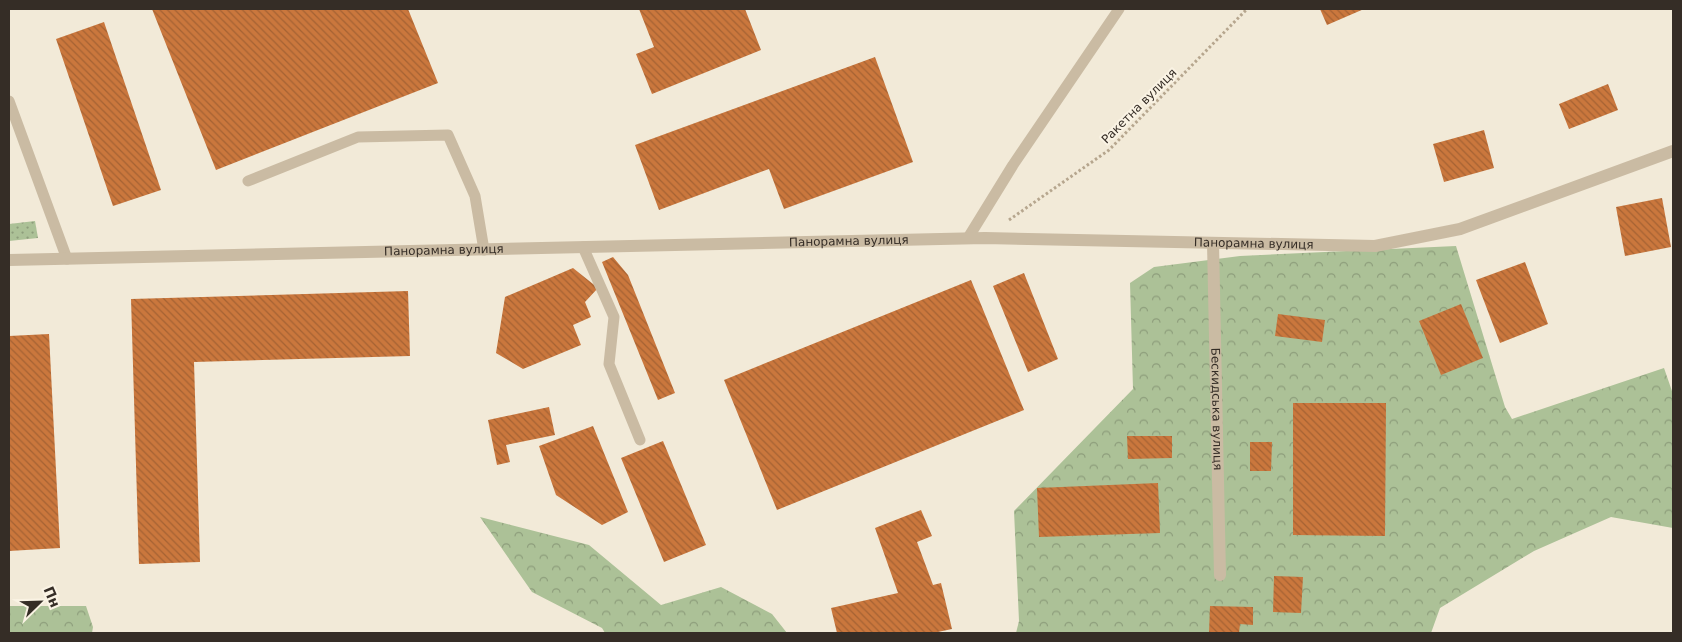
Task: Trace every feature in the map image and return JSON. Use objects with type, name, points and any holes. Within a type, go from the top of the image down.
[{"type":"street","name":"Панорамна вулиця","points":[[9,260],[968,238],[1375,246],[1460,229],[1673,151]]},
{"type":"street","name":"Бескидська вулиця","points":[[1213,243],[1220,575]]},
{"type":"lane","points":[[968,238],[1013,165],[1119,9]]},
{"type":"lane","points":[[9,101],[67,259]]},
{"type":"lane","points":[[248,181],[358,137],[448,135],[475,196],[484,250]]},
{"type":"lane","points":[[583,248],[614,316],[609,364],[640,440]]},
{"type":"path","name":"Ракетна вулиця","points":[[984,238],[1109,150],[1247,9]]},
{"type":"green space","points":[[35,221],[38,238],[9,241],[9,224]]},
{"type":"green space","points":[[1456,246],[1505,407],[1512,419],[1664,368],[1673,394],[1673,528],[1611,517],[1534,551],[1440,608],[1431,633],[1016,633],[1019,621],[1014,511],[1133,389],[1130,283],[1154,267],[1240,256]]},
{"type":"green space","points":[[480,517],[589,545],[661,605],[721,587],[772,614],[787,633],[605,633],[602,628],[532,592]]},
{"type":"green space","points":[[9,606],[86,606],[93,627],[92,633],[9,633]]},
{"type":"building","points":[[152,9],[408,9],[438,83],[216,170]]},
{"type":"building","points":[[639,9],[745,9],[761,50],[652,94],[636,54],[654,47]]},
{"type":"building","points":[[1320,9],[1364,9],[1327,25]]},
{"type":"building","points":[[104,22],[161,190],[113,206],[56,39]]},
{"type":"building","points":[[875,57],[913,162],[784,209],[769,169],[659,210],[635,145]]},
{"type":"building","points":[[1608,84],[1618,110],[1569,129],[1559,104]]},
{"type":"building","points":[[1484,130],[1494,168],[1444,182],[1433,144]]},
{"type":"building","points":[[1662,198],[1671,247],[1625,256],[1616,207]]},
{"type":"building","points":[[613,257],[628,275],[675,393],[658,400],[602,262]]},
{"type":"building","points":[[1525,262],[1548,324],[1500,343],[1476,280]]},
{"type":"building","points":[[573,268],[598,288],[585,302],[591,317],[573,325],[581,345],[523,369],[496,353],[505,297]]},
{"type":"building","points":[[1024,273],[1058,359],[1028,372],[993,286]]},
{"type":"building","points":[[971,280],[1024,410],[777,510],[724,380]]},
{"type":"building","points":[[408,291],[410,356],[194,362],[200,562],[139,564],[131,299]]},
{"type":"building","points":[[1461,304],[1483,358],[1441,375],[1419,321]]},
{"type":"building","points":[[1278,314],[1325,320],[1322,342],[1275,336]]},
{"type":"building","points":[[49,334],[60,548],[9,551],[9,336]]},
{"type":"building","points":[[1293,403],[1386,403],[1385,536],[1293,535]]},
{"type":"building","points":[[549,407],[555,435],[506,445],[510,462],[497,465],[488,420]]},
{"type":"building","points":[[593,426],[628,512],[602,525],[556,495],[539,446]]},
{"type":"building","points":[[1127,436],[1172,436],[1172,458],[1128,459]]},
{"type":"building","points":[[663,441],[706,545],[664,562],[621,458]]},
{"type":"building","points":[[1250,442],[1272,442],[1271,471],[1250,471]]},
{"type":"building","points":[[1158,483],[1160,533],[1039,537],[1037,488]]},
{"type":"building","points":[[921,510],[932,536],[917,542],[933,585],[941,583],[952,629],[933,633],[837,633],[831,608],[898,593],[875,528]]},
{"type":"building","points":[[1274,576],[1303,577],[1301,613],[1273,612]]},
{"type":"building","points":[[1210,606],[1253,607],[1253,625],[1240,624],[1239,633],[1209,633]]}]
